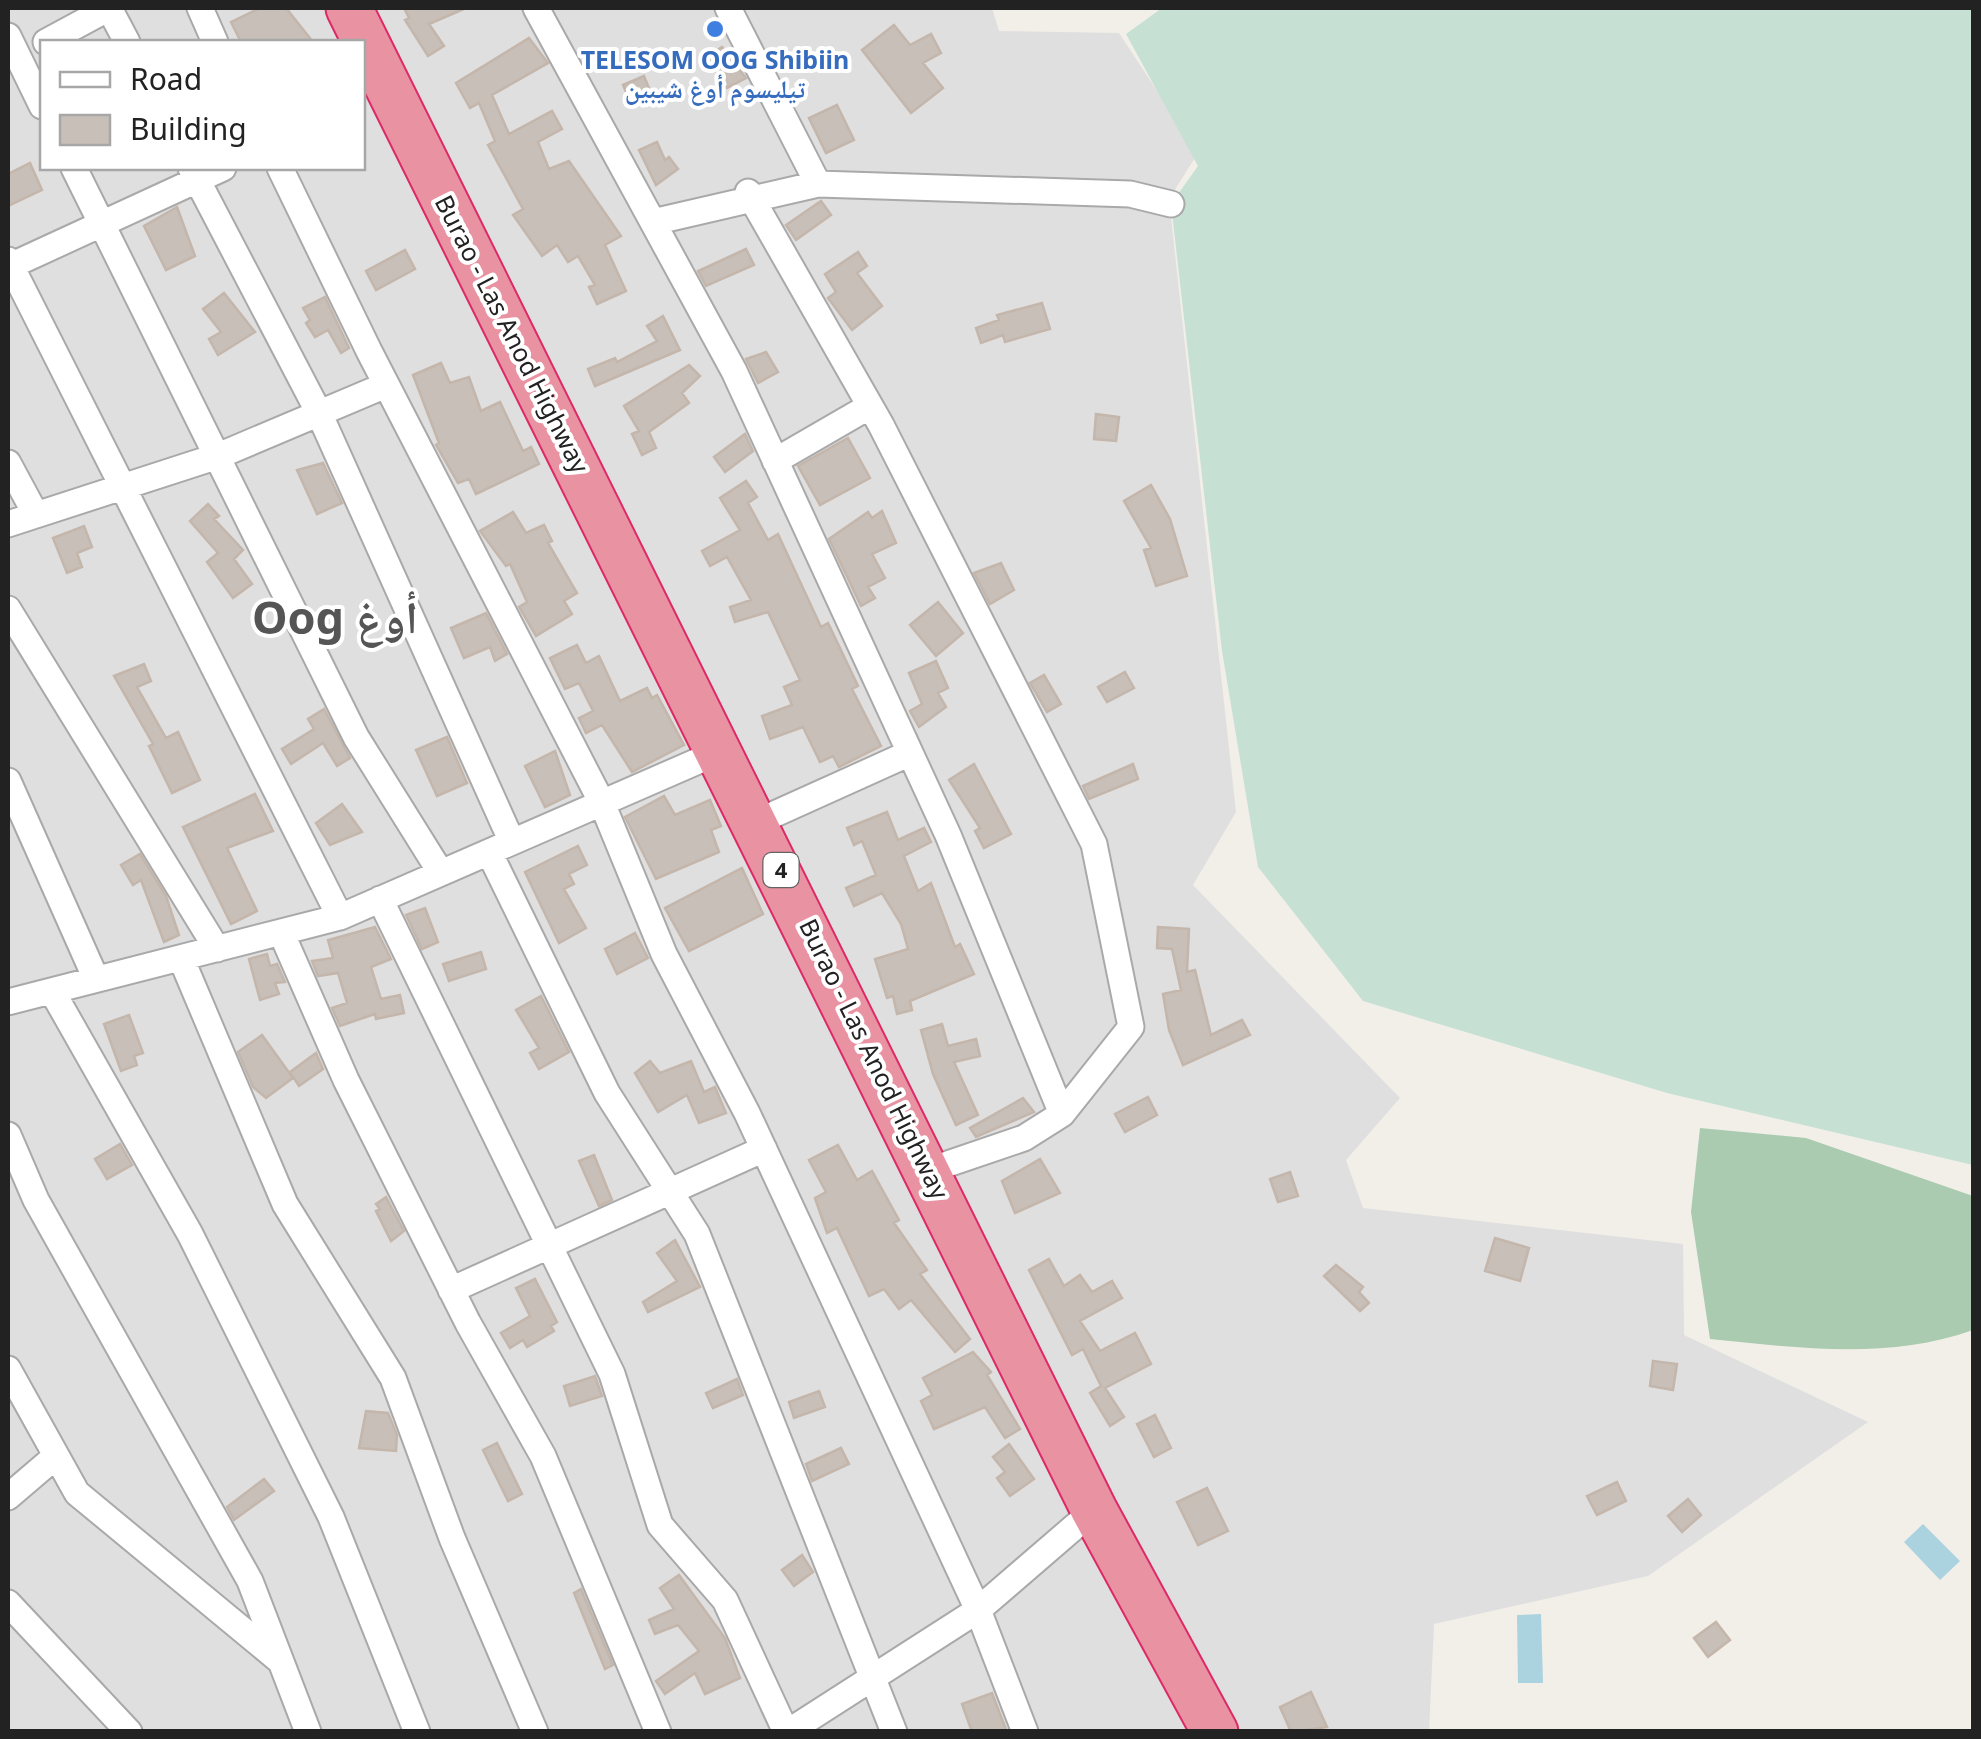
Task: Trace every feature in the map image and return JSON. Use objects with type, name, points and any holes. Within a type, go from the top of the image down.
[{"type":"highway","name":"Burao - Las Anod Highway","points":[[349,8],[930,1170],[1094,1510],[1216,1732]]},
{"type":"street","points":[[50,40],[109,8],[126,40]]},
{"type":"street","points":[[200,8],[214,40]]},
{"type":"street","points":[[536,8],[734,371],[910,753],[1062,1114]]},
{"type":"street","points":[[728,8],[818,184]]},
{"type":"street","points":[[40,44],[11,52],[40,103]]},
{"type":"street","points":[[75,170],[356,737],[441,873]]},
{"type":"street","points":[[281,170],[386,385],[602,803],[664,954],[764,1149],[978,1610],[1025,1732]]},
{"type":"street","points":[[340,917],[8,264],[102,224],[194,173],[319,413],[607,1093],[698,1234],[894,1732]]},
{"type":"street","points":[[653,222],[750,196],[818,184],[1130,194],[1171,204]]},
{"type":"street","points":[[750,196],[870,406],[1094,844],[1131,1027],[1062,1114],[1024,1138],[930,1170]]},
{"type":"street","points":[[8,524],[218,456],[386,385]]},
{"type":"street","points":[[775,461],[870,406]]},
{"type":"street","points":[[8,464],[36,514]]},
{"type":"street","points":[[8,609],[217,948]]},
{"type":"street","points":[[8,1002],[340,917],[721,751]]},
{"type":"street","points":[[757,822],[910,753]]},
{"type":"street","points":[[8,781],[96,980]]},
{"type":"street","points":[[380,899],[612,1374],[660,1525],[725,1600],[787,1732],[978,1610],[1094,1510]]},
{"type":"street","points":[[280,932],[346,1080],[451,1290],[544,1456],[658,1732]]},
{"type":"street","points":[[181,958],[285,1204],[393,1378],[452,1538],[535,1732]]},
{"type":"street","points":[[52,991],[190,1234],[331,1517],[417,1732]]},
{"type":"street","points":[[8,1135],[36,1200],[250,1581],[308,1732]]},
{"type":"street","points":[[451,1290],[764,1149]]},
{"type":"street","points":[[8,1369],[77,1492],[281,1662]]},
{"type":"street","points":[[8,1497],[56,1456]]},
{"type":"street","points":[[8,1603],[130,1732]]},
{"type":"shaded area","points":[[8,8],[992,8],[999,31],[1119,33],[1198,153],[1169,199],[1236,812],[1193,885],[1400,1098],[1346,1160],[1363,1208],[1683,1244],[1684,1335],[1868,1422],[1648,1576],[1434,1624],[1429,1731],[8,1732]]},
{"type":"green space","points":[[1162,8],[1973,8],[1973,1165],[1667,1093],[1363,1001],[1258,867],[1222,651],[1171,204],[1198,166],[1126,34]]},
{"type":"green space","points":[[1700,1128],[1806,1138],[1973,1196],[1973,1330],[1909,1345],[1876,1348],[1810,1348],[1710,1339],[1691,1212]]},
{"type":"water","points":[[1923,1524],[1960,1561],[1940,1580],[1904,1542]]},
{"type":"water","points":[[1541,1614],[1543,1683],[1518,1683],[1517,1615]]},
{"type":"building","points":[[260,8],[286,8],[311,40],[240,40],[231,22]]},
{"type":"building","points":[[404,8],[466,8],[429,24],[444,46],[428,56],[405,20],[409,18]]},
{"type":"building","points":[[894,25],[910,45],[931,34],[941,53],[923,63],[943,88],[911,113],[862,50]]},
{"type":"building","points":[[529,38],[548,63],[492,95],[509,134],[552,111],[562,129],[538,142],[549,169],[569,161],[621,236],[605,245],[626,291],[597,304],[589,287],[595,285],[578,256],[568,262],[557,245],[542,256],[513,215],[523,209],[488,145],[495,141],[479,103],[470,108],[456,83]]},
{"type":"building","points":[[722,47],[746,78],[727,88],[706,58]]},
{"type":"building","points":[[644,76],[653,98],[632,106],[623,85]]},
{"type":"building","points":[[837,105],[854,140],[826,153],[809,118]]},
{"type":"building","points":[[657,142],[665,160],[669,157],[678,169],[656,185],[639,150]]},
{"type":"building","points":[[30,163],[42,190],[8,206],[8,174]]},
{"type":"building","points":[[821,201],[831,215],[796,240],[786,225]]},
{"type":"building","points":[[177,207],[195,256],[166,270],[144,226]]},
{"type":"building","points":[[746,249],[754,265],[706,286],[698,271]]},
{"type":"building","points":[[405,250],[415,269],[376,290],[366,271]]},
{"type":"building","points":[[858,252],[867,266],[857,273],[882,306],[852,330],[828,298],[836,292],[825,274]]},
{"type":"building","points":[[224,293],[255,332],[218,355],[209,339],[221,332],[203,309]]},
{"type":"building","points":[[325,297],[349,348],[341,353],[328,330],[315,337],[306,323],[310,320],[303,308]]},
{"type":"building","points":[[1042,303],[1050,329],[1005,342],[1003,335],[981,343],[976,328],[999,320],[997,315]]},
{"type":"building","points":[[663,316],[680,350],[595,386],[588,369],[615,358],[617,362],[657,341],[647,326]]},
{"type":"building","points":[[766,352],[778,372],[758,383],[746,359]]},
{"type":"building","points":[[441,363],[450,383],[469,377],[481,411],[500,402],[523,451],[531,447],[539,464],[476,494],[469,479],[458,483],[436,445],[439,443],[413,375]]},
{"type":"building","points":[[689,365],[700,376],[682,393],[689,403],[649,432],[656,448],[642,455],[632,434],[639,431],[624,406]]},
{"type":"building","points":[[1096,414],[1119,417],[1116,441],[1094,439]]},
{"type":"building","points":[[745,434],[753,451],[725,472],[714,457]]},
{"type":"building","points":[[848,438],[870,478],[820,505],[798,466]]},
{"type":"building","points":[[323,463],[342,503],[317,514],[297,470]]},
{"type":"building","points":[[746,481],[757,497],[748,503],[768,540],[778,534],[821,627],[828,623],[858,686],[852,689],[881,746],[839,767],[833,756],[820,762],[803,727],[770,739],[762,716],[792,705],[784,687],[800,680],[768,612],[735,622],[730,607],[751,600],[727,557],[710,566],[702,551],[740,530],[720,498]]},
{"type":"building","points":[[1151,485],[1170,519],[1187,576],[1156,586],[1144,550],[1151,548],[1124,501]]},
{"type":"building","points":[[208,504],[219,516],[214,519],[243,550],[234,559],[252,584],[233,598],[207,562],[218,553],[190,521]]},
{"type":"building","points":[[882,511],[896,543],[872,554],[885,578],[868,587],[875,598],[861,606],[829,539],[868,512],[872,518]]},
{"type":"building","points":[[513,512],[526,533],[544,525],[552,541],[548,543],[577,593],[564,601],[572,614],[536,636],[519,607],[527,602],[510,564],[506,566],[480,531]]},
{"type":"building","points":[[84,526],[92,547],[77,553],[82,567],[67,573],[53,538]]},
{"type":"building","points":[[1001,563],[1014,590],[990,604],[974,573]]},
{"type":"building","points":[[938,602],[963,633],[936,656],[910,625]]},
{"type":"building","points":[[486,613],[507,654],[495,661],[490,647],[464,658],[451,628]]},
{"type":"building","points":[[577,645],[586,663],[599,656],[620,701],[647,688],[652,698],[657,695],[684,745],[632,772],[602,725],[586,733],[579,718],[593,711],[579,683],[565,689],[550,658]]},
{"type":"building","points":[[936,661],[948,688],[938,693],[946,707],[919,727],[910,711],[922,704],[909,673]]},
{"type":"building","points":[[144,664],[151,681],[137,687],[166,738],[178,732],[200,780],[172,793],[149,746],[153,744],[114,676]]},
{"type":"building","points":[[1125,672],[1134,688],[1107,702],[1098,687]]},
{"type":"building","points":[[1044,675],[1061,704],[1047,712],[1030,683]]},
{"type":"building","points":[[324,709],[350,758],[337,766],[323,743],[291,764],[282,749],[314,729],[308,719]]},
{"type":"building","points":[[447,737],[467,783],[437,796],[416,750]]},
{"type":"building","points":[[555,751],[570,795],[545,807],[525,766]]},
{"type":"building","points":[[974,764],[1011,834],[984,848],[975,831],[980,828],[949,780]]},
{"type":"building","points":[[1133,764],[1138,779],[1089,799],[1083,786]]},
{"type":"building","points":[[255,794],[273,831],[227,848],[257,911],[231,924],[183,827]]},
{"type":"building","points":[[664,796],[675,815],[710,800],[721,826],[711,830],[719,852],[656,879],[625,817]]},
{"type":"building","points":[[342,804],[362,832],[330,845],[316,823]]},
{"type":"building","points":[[887,812],[898,840],[924,828],[931,842],[904,856],[918,891],[931,883],[955,947],[960,944],[974,974],[910,1001],[912,1010],[897,1014],[893,996],[887,998],[875,959],[908,949],[901,924],[882,893],[854,906],[846,888],[876,875],[862,841],[854,845],[847,828]]},
{"type":"building","points":[[578,846],[587,865],[569,874],[574,884],[564,889],[586,928],[559,943],[525,872]]},
{"type":"building","points":[[140,854],[166,896],[179,935],[164,942],[141,880],[133,885],[121,865]]},
{"type":"building","points":[[742,868],[763,914],[689,951],[665,908]]},
{"type":"building","points":[[425,908],[438,942],[422,949],[406,915]]},
{"type":"building","points":[[375,927],[391,959],[371,967],[381,999],[400,995],[404,1013],[376,1019],[375,1014],[340,1026],[332,1008],[347,1003],[338,973],[318,976],[312,961],[333,958],[328,940]]},
{"type":"building","points":[[1158,927],[1189,929],[1187,972],[1195,970],[1211,1035],[1242,1020],[1250,1035],[1183,1065],[1169,1030],[1163,994],[1181,990],[1172,949],[1157,948]]},
{"type":"building","points":[[635,933],[648,958],[617,974],[605,949]]},
{"type":"building","points":[[481,952],[486,969],[449,981],[443,964]]},
{"type":"building","points":[[267,954],[270,966],[277,964],[285,982],[275,983],[279,994],[260,1000],[249,959]]},
{"type":"building","points":[[541,996],[569,1052],[539,1069],[530,1053],[539,1048],[516,1010]]},
{"type":"building","points":[[129,1015],[143,1053],[134,1056],[137,1065],[121,1071],[104,1024]]},
{"type":"building","points":[[942,1024],[948,1046],[976,1039],[980,1056],[954,1062],[978,1115],[956,1125],[933,1074],[921,1030]]},
{"type":"building","points":[[262,1035],[293,1078],[266,1098],[253,1087],[238,1052]]},
{"type":"building","points":[[316,1053],[323,1069],[299,1086],[290,1072]]},
{"type":"building","points":[[650,1061],[660,1073],[691,1061],[704,1092],[715,1087],[726,1113],[699,1123],[687,1095],[658,1112],[635,1073]]},
{"type":"building","points":[[1148,1097],[1157,1115],[1125,1132],[1115,1114]]},
{"type":"building","points":[[1023,1098],[1034,1112],[976,1137],[970,1128]]},
{"type":"building","points":[[120,1144],[132,1165],[107,1179],[95,1159]]},
{"type":"building","points":[[838,1145],[857,1180],[872,1171],[899,1220],[894,1223],[927,1270],[920,1274],[970,1339],[955,1352],[911,1300],[899,1309],[884,1289],[869,1296],[837,1228],[827,1233],[815,1198],[826,1192],[809,1160]]},
{"type":"building","points":[[594,1155],[612,1200],[599,1206],[579,1161]]},
{"type":"building","points":[[1040,1159],[1060,1193],[1015,1213],[1002,1181]]},
{"type":"building","points":[[1290,1172],[1298,1196],[1278,1202],[1270,1179]]},
{"type":"building","points":[[386,1197],[404,1231],[391,1241],[376,1211],[380,1209],[376,1204]]},
{"type":"building","points":[[1495,1238],[1529,1248],[1520,1281],[1485,1271]]},
{"type":"building","points":[[675,1240],[700,1287],[648,1312],[643,1302],[677,1281],[657,1253]]},
{"type":"building","points":[[1049,1259],[1064,1286],[1080,1275],[1092,1292],[1112,1281],[1122,1298],[1080,1321],[1100,1351],[1135,1333],[1151,1364],[1105,1388],[1124,1417],[1110,1426],[1090,1393],[1101,1386],[1083,1349],[1072,1355],[1029,1270]]},
{"type":"building","points":[[1336,1265],[1363,1287],[1359,1292],[1369,1303],[1360,1311],[1324,1276]]},
{"type":"building","points":[[535,1279],[557,1322],[551,1326],[554,1331],[527,1347],[523,1340],[510,1348],[501,1333],[530,1316],[516,1288]]},
{"type":"building","points":[[973,1352],[991,1372],[987,1375],[1020,1429],[1005,1438],[985,1407],[934,1429],[921,1401],[932,1395],[923,1378]]},
{"type":"building","points":[[1653,1361],[1677,1364],[1673,1390],[1650,1386]]},
{"type":"building","points":[[595,1376],[602,1396],[570,1406],[564,1386]]},
{"type":"building","points":[[737,1379],[743,1395],[713,1408],[706,1393]]},
{"type":"building","points":[[819,1391],[825,1407],[794,1418],[789,1402]]},
{"type":"building","points":[[366,1411],[388,1413],[397,1435],[396,1451],[359,1448]]},
{"type":"building","points":[[1155,1415],[1171,1448],[1154,1457],[1137,1424]]},
{"type":"building","points":[[497,1443],[522,1494],[508,1501],[483,1450]]},
{"type":"building","points":[[1009,1444],[1034,1479],[1010,1496],[997,1478],[1005,1472],[993,1457]]},
{"type":"building","points":[[841,1448],[849,1464],[812,1481],[806,1464]]},
{"type":"building","points":[[264,1479],[274,1491],[234,1520],[227,1507]]},
{"type":"building","points":[[1617,1482],[1626,1501],[1597,1515],[1587,1496]]},
{"type":"building","points":[[1207,1488],[1228,1531],[1198,1545],[1177,1502]]},
{"type":"building","points":[[1688,1499],[1701,1515],[1682,1532],[1668,1516]]},
{"type":"building","points":[[802,1555],[813,1572],[794,1586],[782,1570]]},
{"type":"building","points":[[679,1575],[725,1638],[740,1678],[705,1694],[695,1673],[665,1694],[656,1681],[699,1651],[678,1625],[655,1634],[649,1620],[674,1609],[660,1588]]},
{"type":"building","points":[[581,1589],[613,1665],[605,1669],[574,1593]]},
{"type":"building","points":[[1716,1622],[1730,1640],[1708,1657],[1694,1638]]},
{"type":"building","points":[[1311,1692],[1327,1727],[1291,1732],[1280,1707]]},
{"type":"building","points":[[992,1693],[1007,1732],[972,1732],[962,1704]]},
{"type":"place","name":"TELESOM OOG Shibiin تيليسوم أوغ شيبين","points":[[715,29]]},
{"type":"district","name":"Oog أوغ","points":[[335,618]]}]
